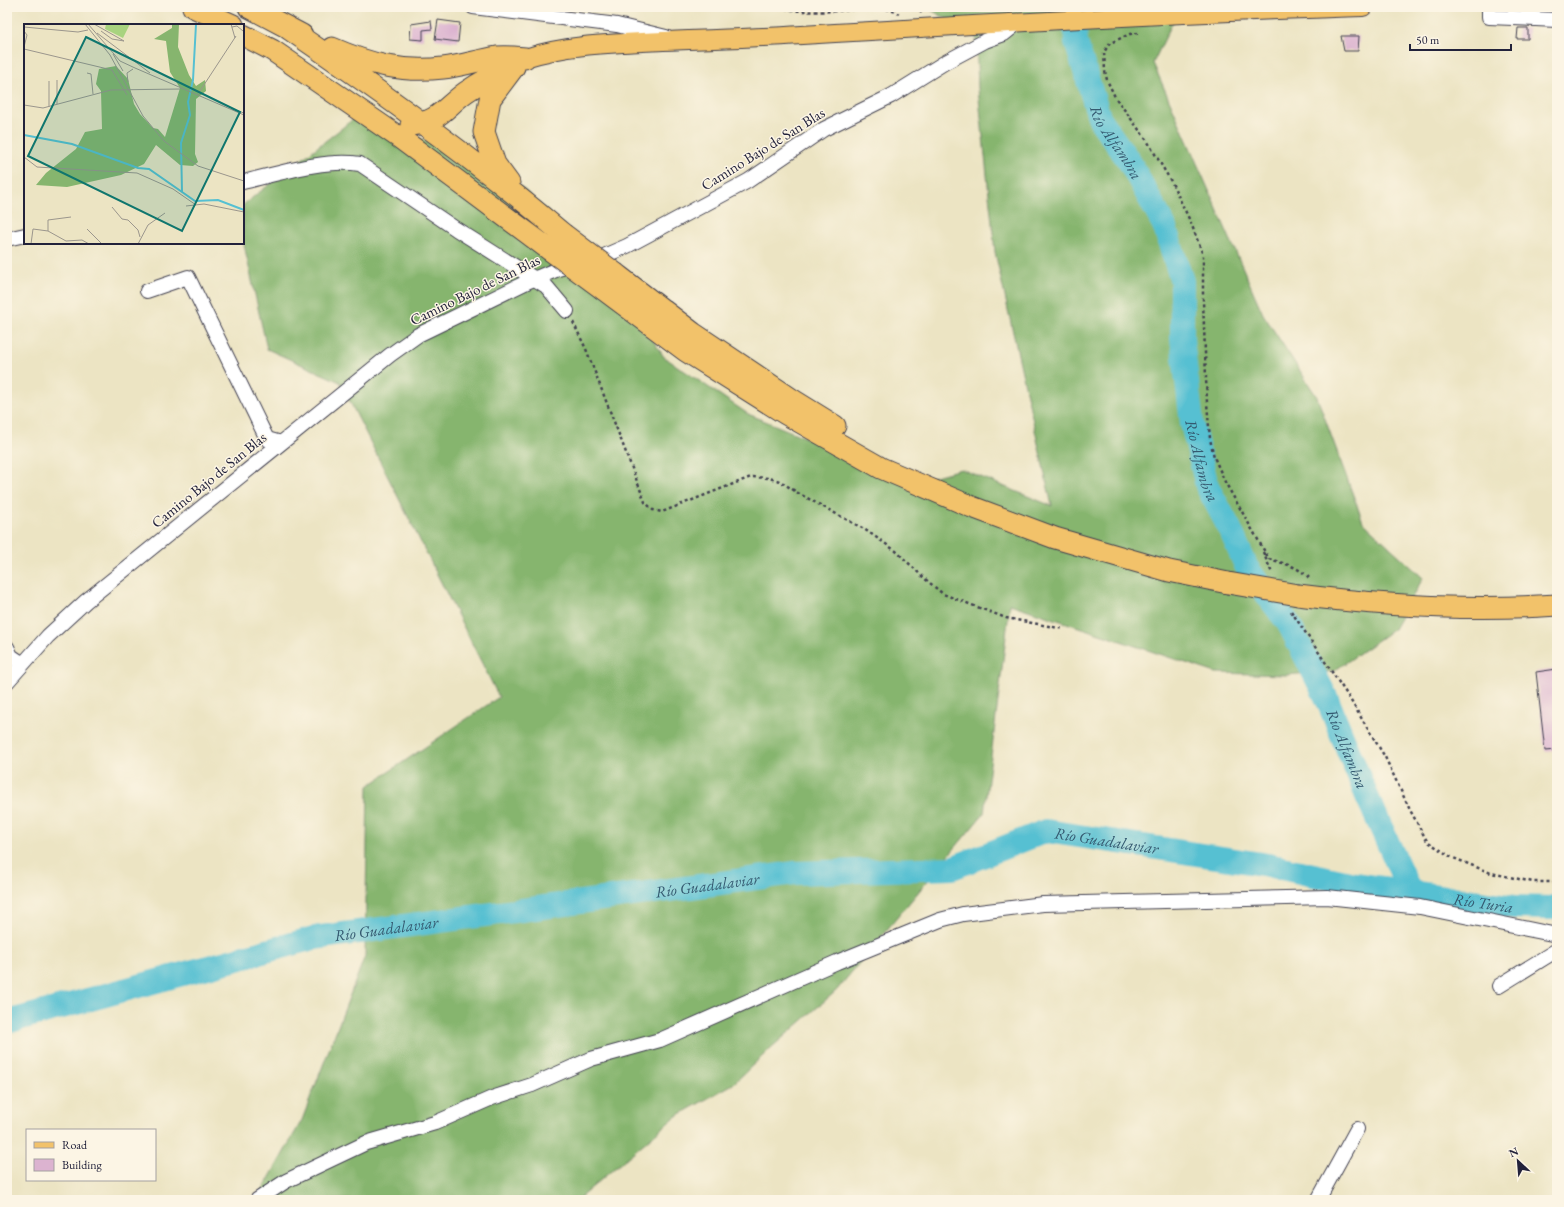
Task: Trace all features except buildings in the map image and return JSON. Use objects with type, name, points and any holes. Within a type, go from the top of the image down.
[{"type":"highway","points":[[189,7],[222,24]]},
{"type":"highway","points":[[193,7],[231,24]]},
{"type":"highway","points":[[248,7],[289,29],[349,55],[387,67],[423,70],[460,66],[499,57],[519,62]]},
{"type":"highway","points":[[289,29],[342,65],[423,124],[520,198],[563,234],[610,282],[686,351],[786,414],[881,468],[972,507],[1055,538],[1169,571],[1300,600],[1343,601],[1433,607],[1520,608],[1557,605]]},
{"type":"highway","points":[[244,30],[284,49],[328,77],[383,117],[402,126],[423,124],[439,116],[464,93],[489,77],[519,62]]},
{"type":"highway","points":[[244,36],[272,50],[400,138],[550,250],[610,282]]},
{"type":"highway","points":[[519,62],[490,99],[484,132],[495,164],[520,198]]},
{"type":"main road","points":[[519,62],[540,53],[580,46],[1110,17],[1146,11],[1363,7]]},
{"type":"street","points":[[473,7],[617,25],[680,40]]},
{"type":"street","points":[[1489,7],[1489,17],[1557,20]]},
{"type":"street","name":"Camino Bajo de San Blas","points":[[7,682],[48,636],[86,601],[390,354],[418,335],[536,278],[558,269],[597,259],[627,246],[748,181],[824,129],[891,96],[944,63],[985,41],[1004,34],[1019,22]]},
{"type":"street","points":[[244,182],[307,167],[346,162],[360,164],[456,229],[536,278],[546,286],[567,311]]},
{"type":"street","points":[[7,239],[24,235]]},
{"type":"street","points":[[147,291],[188,277],[267,439],[281,443]]},
{"type":"street","points":[[7,647],[11,656],[23,664]]},
{"type":"street","points":[[257,1200],[286,1181],[366,1143],[435,1123],[492,1098],[532,1085],[591,1059],[660,1040],[837,962],[940,920],[963,914],[1043,904],[1327,897],[1420,907],[1557,935]]},
{"type":"street","points":[[1499,986],[1557,950]]},
{"type":"street","points":[[1318,1200],[1357,1128]]},
{"type":"path","points":[[779,7],[806,11],[884,8],[896,12],[902,16],[910,28]]},
{"type":"path","points":[[1142,32],[1130,34],[1110,43],[1104,52],[1105,71],[1115,97],[1148,142],[1172,183],[1204,255],[1203,302],[1207,403],[1210,439],[1214,457],[1219,469],[1269,560],[1286,564],[1308,576],[1313,583],[1300,600],[1348,696],[1386,757],[1410,810],[1427,841],[1451,857],[1492,873],[1533,882],[1557,882]]},
{"type":"path","points":[[567,311],[586,349],[645,502],[653,510],[662,512],[751,477],[769,478],[780,481],[798,493],[864,529],[896,551],[943,594],[1006,618],[1064,629]]},
{"type":"path","points":[[1261,545],[1274,578]]},
{"type":"green space","points":[[926,7],[1180,7],[1153,63],[1263,314],[1317,397],[1363,522],[1423,578],[1394,629],[1334,671],[1286,675],[1216,673],[1010,604],[984,813],[836,991],[772,1047],[733,1084],[675,1117],[577,1200],[257,1200],[302,1120],[365,956],[368,786],[499,697],[340,382],[267,349],[244,244],[244,204],[360,114],[508,175],[599,258],[664,357],[748,414],[914,482],[961,469],[1052,506],[995,252],[978,89],[976,36]]},
{"type":"waterway","name":"Río Alfambra","points":[[1074,7],[1076,42],[1100,120],[1129,161],[1164,225],[1182,281],[1182,339],[1192,424],[1207,486],[1230,529],[1247,568],[1289,624],[1327,699],[1366,794],[1410,892]]},
{"type":"waterway","name":"Río Guadalaviar","points":[[7,1022],[314,938],[795,873],[952,868],[1046,831],[1268,865],[1354,884],[1514,907],[1551,908],[1557,906]]},
{"type":"water label","name":"Río Turia","points":[[1483,902]]}]
